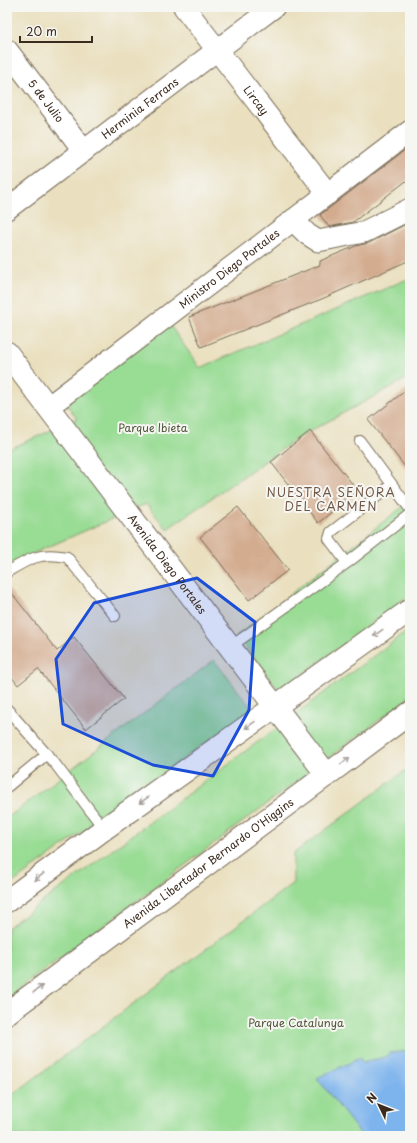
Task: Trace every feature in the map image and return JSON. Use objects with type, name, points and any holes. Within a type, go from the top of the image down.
[{"type":"main road","name":"Avenida Diego Portales","points":[[7,352],[327,775]]},
{"type":"main road","points":[[7,901],[104,829],[410,610]]},
{"type":"main road","name":"Avenida Libertador Bernardo O'Higgins","points":[[7,1013],[410,713]]},
{"type":"street","name":"Lircay","points":[[184,7],[328,194]]},
{"type":"street","name":"Herminia Ferrans","points":[[7,209],[274,7]]},
{"type":"street","name":"5 de Julio","points":[[7,50],[84,151]]},
{"type":"street","name":"Ministro Diego Portales","points":[[48,407],[410,131]]},
{"type":"street","points":[[293,220],[307,234],[318,241],[364,232],[410,209]]},
{"type":"lane","points":[[360,441],[410,509]]},
{"type":"lane","points":[[348,563],[329,539],[331,532],[392,485]]},
{"type":"lane","points":[[230,647],[348,563],[410,514]]},
{"type":"lane","points":[[7,572],[26,560],[49,554],[67,557],[115,616]]},
{"type":"lane","points":[[7,709],[46,754],[104,829]]},
{"type":"lane","points":[[7,788],[46,754]]},
{"type":"highlighted area","points":[[197,578],[255,622],[249,710],[213,776],[153,765],[63,724],[56,659],[94,603]]},
{"type":"green space","name":"Parque Ibieta","points":[[410,278],[410,377],[301,436],[167,529],[146,504],[7,565],[7,450],[77,419],[60,395],[162,314],[200,368]]},
{"type":"green space","points":[[410,501],[410,595],[280,691],[237,636]]},
{"type":"green space","points":[[410,629],[410,697],[7,998],[7,928]]},
{"type":"green space","points":[[214,660],[252,709],[7,887],[7,818]]},
{"type":"green space","name":"Parque Catalunya","points":[[410,767],[410,1136],[7,1136],[7,1099],[293,883],[293,854]]},
{"type":"water","points":[[410,1051],[410,1136],[362,1136],[317,1078],[360,1058],[363,1063],[388,1056],[389,1053]]},
{"type":"building","points":[[410,146],[410,178],[353,222],[329,227],[320,215]]},
{"type":"building","points":[[410,222],[410,260],[324,298],[201,347],[189,317],[320,265],[320,261],[356,246],[369,243]]},
{"type":"building","points":[[410,387],[410,473],[368,420]]},
{"type":"building","points":[[310,431],[358,491],[318,523],[271,462]]},
{"type":"building","points":[[238,507],[288,570],[249,600],[200,537]]},
{"type":"building","points":[[7,587],[57,651],[74,637],[124,699],[86,729],[38,669],[18,685],[7,671]]},
{"type":"district","name":"NUESTRA SEÑORA DEL CARMEN","points":[[331,500]]}]
